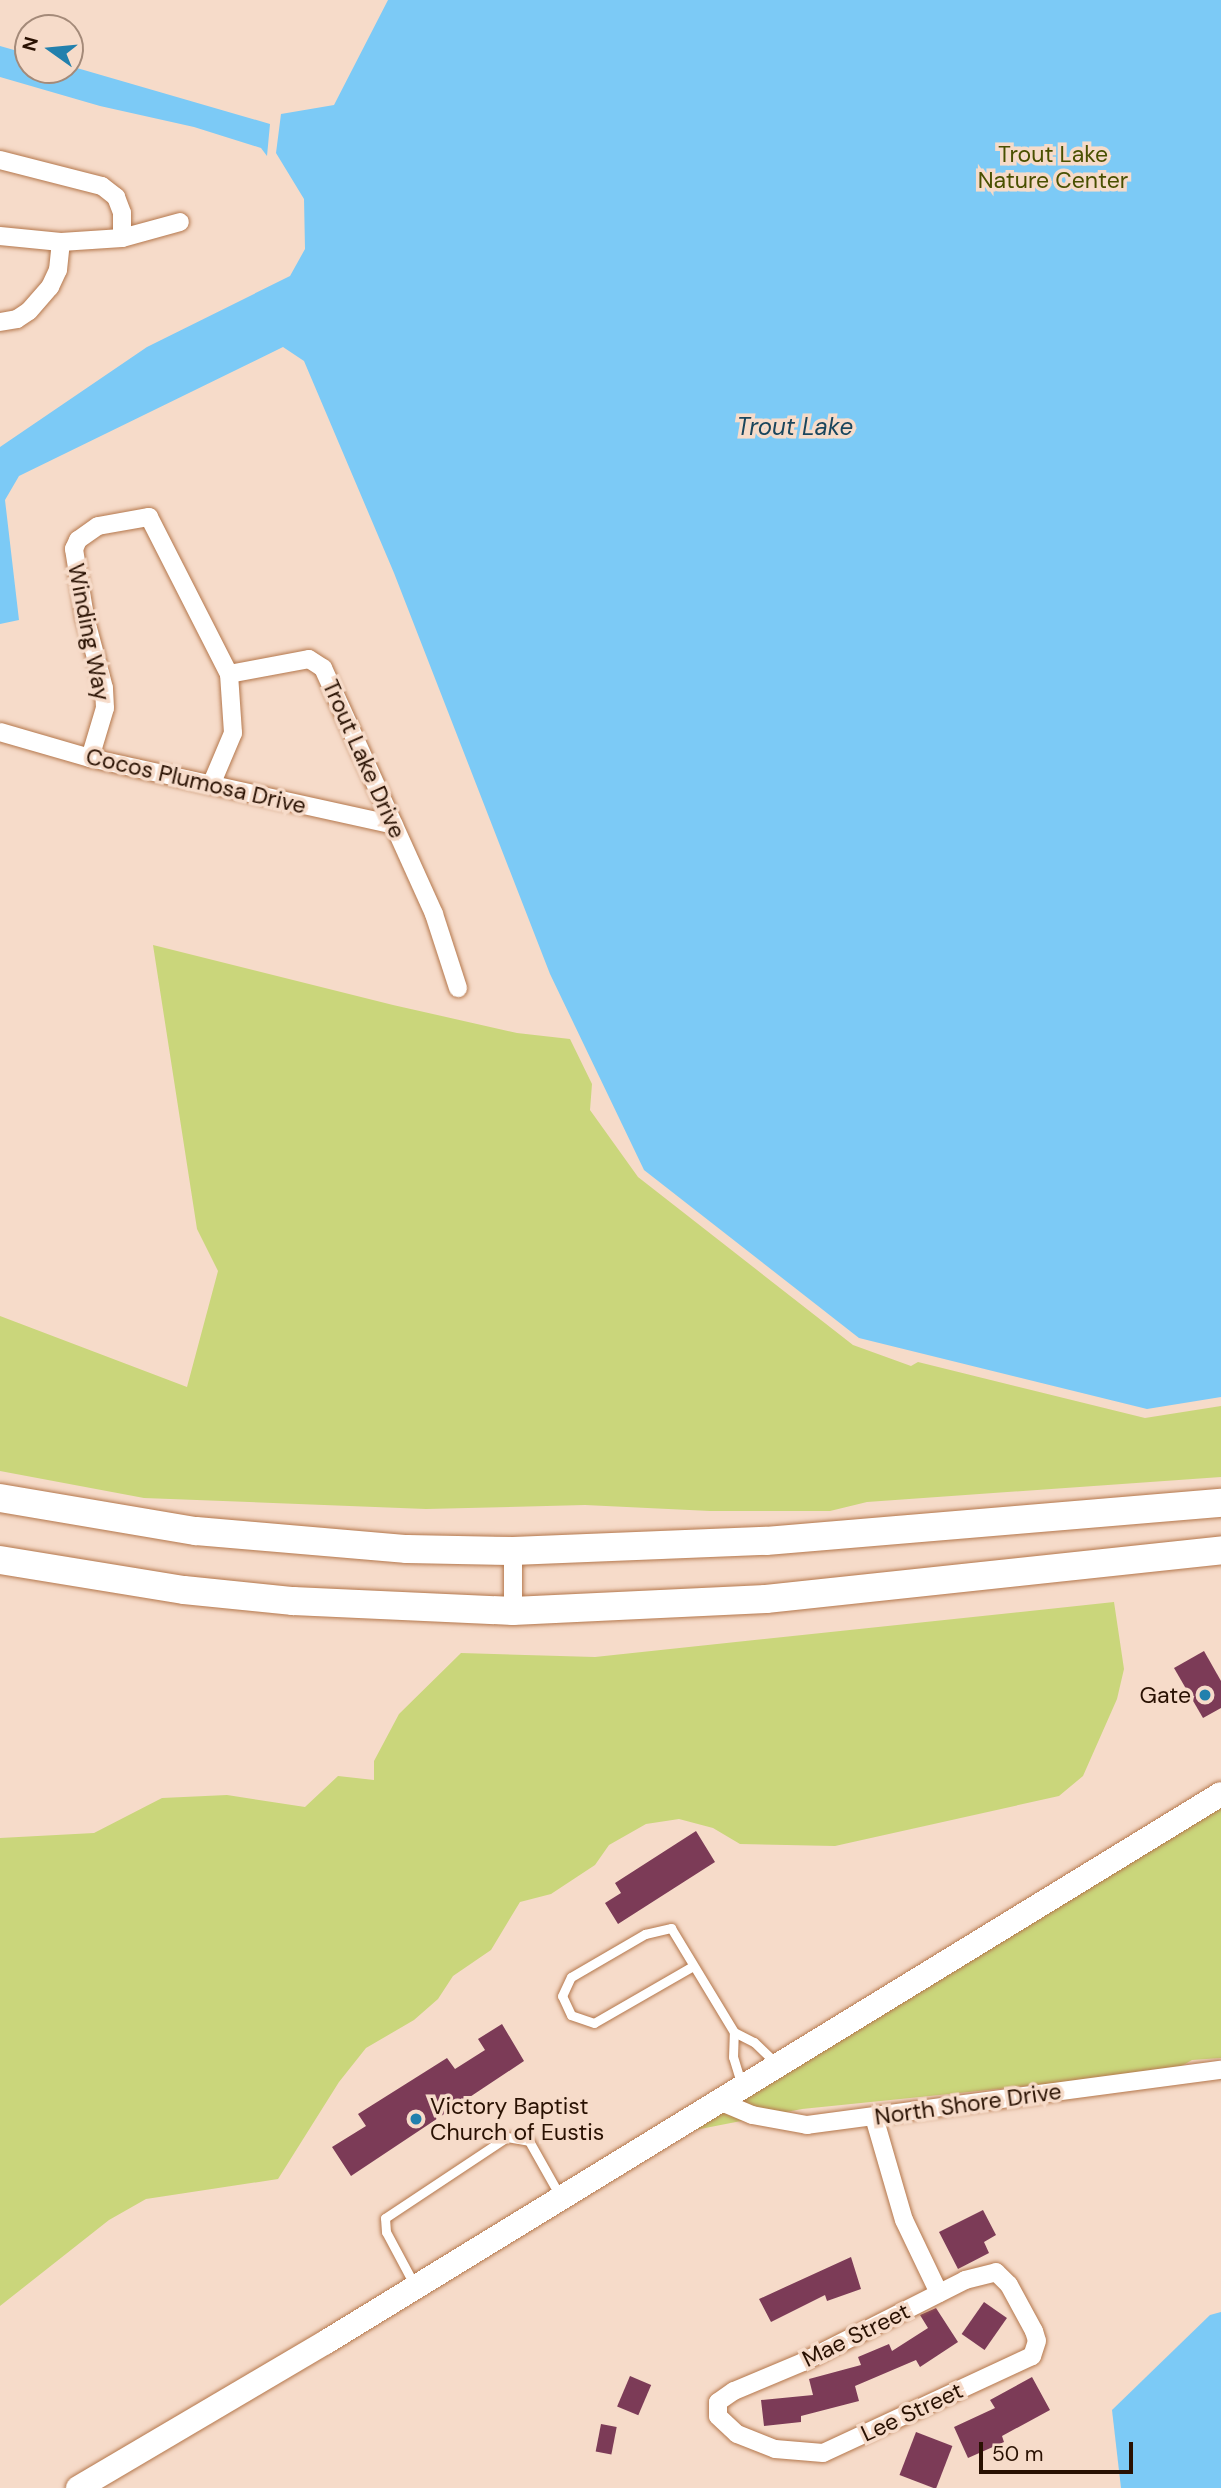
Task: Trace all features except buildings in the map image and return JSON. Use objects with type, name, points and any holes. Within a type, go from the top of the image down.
[{"type":"main road","points":[[0,1498],[197,1531],[407,1549],[513,1551],[766,1541],[1215,1504]]},
{"type":"main road","points":[[0,1559],[184,1590],[293,1601],[513,1611],[754,1601],[1221,1550]]},
{"type":"main road","points":[[78,2488],[415,2286],[1221,1794]]},
{"type":"street","points":[[0,160],[102,186],[119,205],[122,237]]},
{"type":"street","points":[[0,236],[61,242],[122,237],[180,222]]},
{"type":"street","points":[[0,321],[23,315],[50,287],[58,270],[61,242]]},
{"type":"street","name":"Winding Way","points":[[90,758],[102,721],[104,688],[85,617],[74,550],[87,532],[149,517],[229,674]]},
{"type":"street","name":"Trout Lake Drive","points":[[229,674],[297,661],[317,662],[434,914],[458,988]]},
{"type":"street","points":[[211,785],[233,733],[229,674]]},
{"type":"street","name":"Cocos Plumosa Drive","points":[[0,732],[90,758],[394,825]]},
{"type":"street","points":[[513,1551],[513,1611]]},
{"type":"street","name":"North Shore Drive","points":[[719,2101],[783,2124],[874,2117],[1221,2070]]},
{"type":"street","points":[[874,2117],[904,2220],[939,2293]]},
{"type":"street","name":"Mae Street","points":[[718,2402],[939,2293],[996,2272]]},
{"type":"street","name":"Lee Street","points":[[718,2402],[718,2416],[725,2426],[775,2449],[823,2453],[1032,2356],[1034,2331],[1009,2285],[996,2272]]},
{"type":"lane","points":[[693,1966],[594,2023],[572,2015],[562,1996],[571,1977],[660,1928],[671,1928],[734,2032],[754,2042],[777,2065]]},
{"type":"lane","points":[[734,2032],[733,2057],[742,2087]]},
{"type":"lane","points":[[415,2286],[386,2232],[385,2217],[507,2137],[529,2141],[560,2196]]},
{"type":"green space","points":[[153,945],[517,1033],[570,1039],[592,1084],[590,1110],[638,1177],[853,1345],[911,1366],[918,1362],[1145,1418],[1221,1406],[1221,1477],[867,1502],[830,1511],[710,1511],[585,1505],[426,1509],[144,1498],[0,1471],[0,1316],[187,1387],[218,1271],[197,1229]]},
{"type":"green space","points":[[1114,1602],[1124,1669],[1117,1699],[1083,1776],[1059,1796],[835,1846],[740,1844],[713,1828],[679,1819],[646,1824],[609,1845],[595,1865],[551,1894],[520,1902],[491,1950],[453,1976],[438,1999],[414,2020],[366,2048],[339,2082],[278,2179],[146,2199],[109,2220],[0,2306],[0,1838],[94,1833],[162,1798],[227,1795],[305,1807],[338,1776],[374,1780],[374,1761],[399,1714],[461,1653],[595,1657]]},
{"type":"green space","points":[[1221,1807],[1221,2058],[1192,2060],[1173,2071],[802,2109],[690,2131]]},
{"type":"water","name":"Trout Lake","points":[[388,0],[1221,0],[1221,1397],[1147,1409],[859,1338],[644,1170],[550,974],[394,573],[304,361],[283,347],[19,476],[5,500],[19,620],[0,624],[0,447],[147,347],[290,276],[305,249],[304,199],[276,153],[281,114],[334,105]]},
{"type":"water","points":[[0,46],[14,50],[14,81],[0,77]]},
{"type":"water","points":[[84,70],[270,124],[267,156],[261,148],[194,127],[100,106],[24,84],[84,84]]},
{"type":"water","points":[[1221,2312],[1221,2488],[1121,2488],[1112,2410],[1210,2315]]},
{"type":"place","name":"Gate","points":[[1205,1695]]},
{"type":"place","name":"Victory Baptist Church of Eustis","points":[[416,2119]]},
{"type":"park label","name":"Trout Lake Nature Center","points":[[1053,167]]}]
